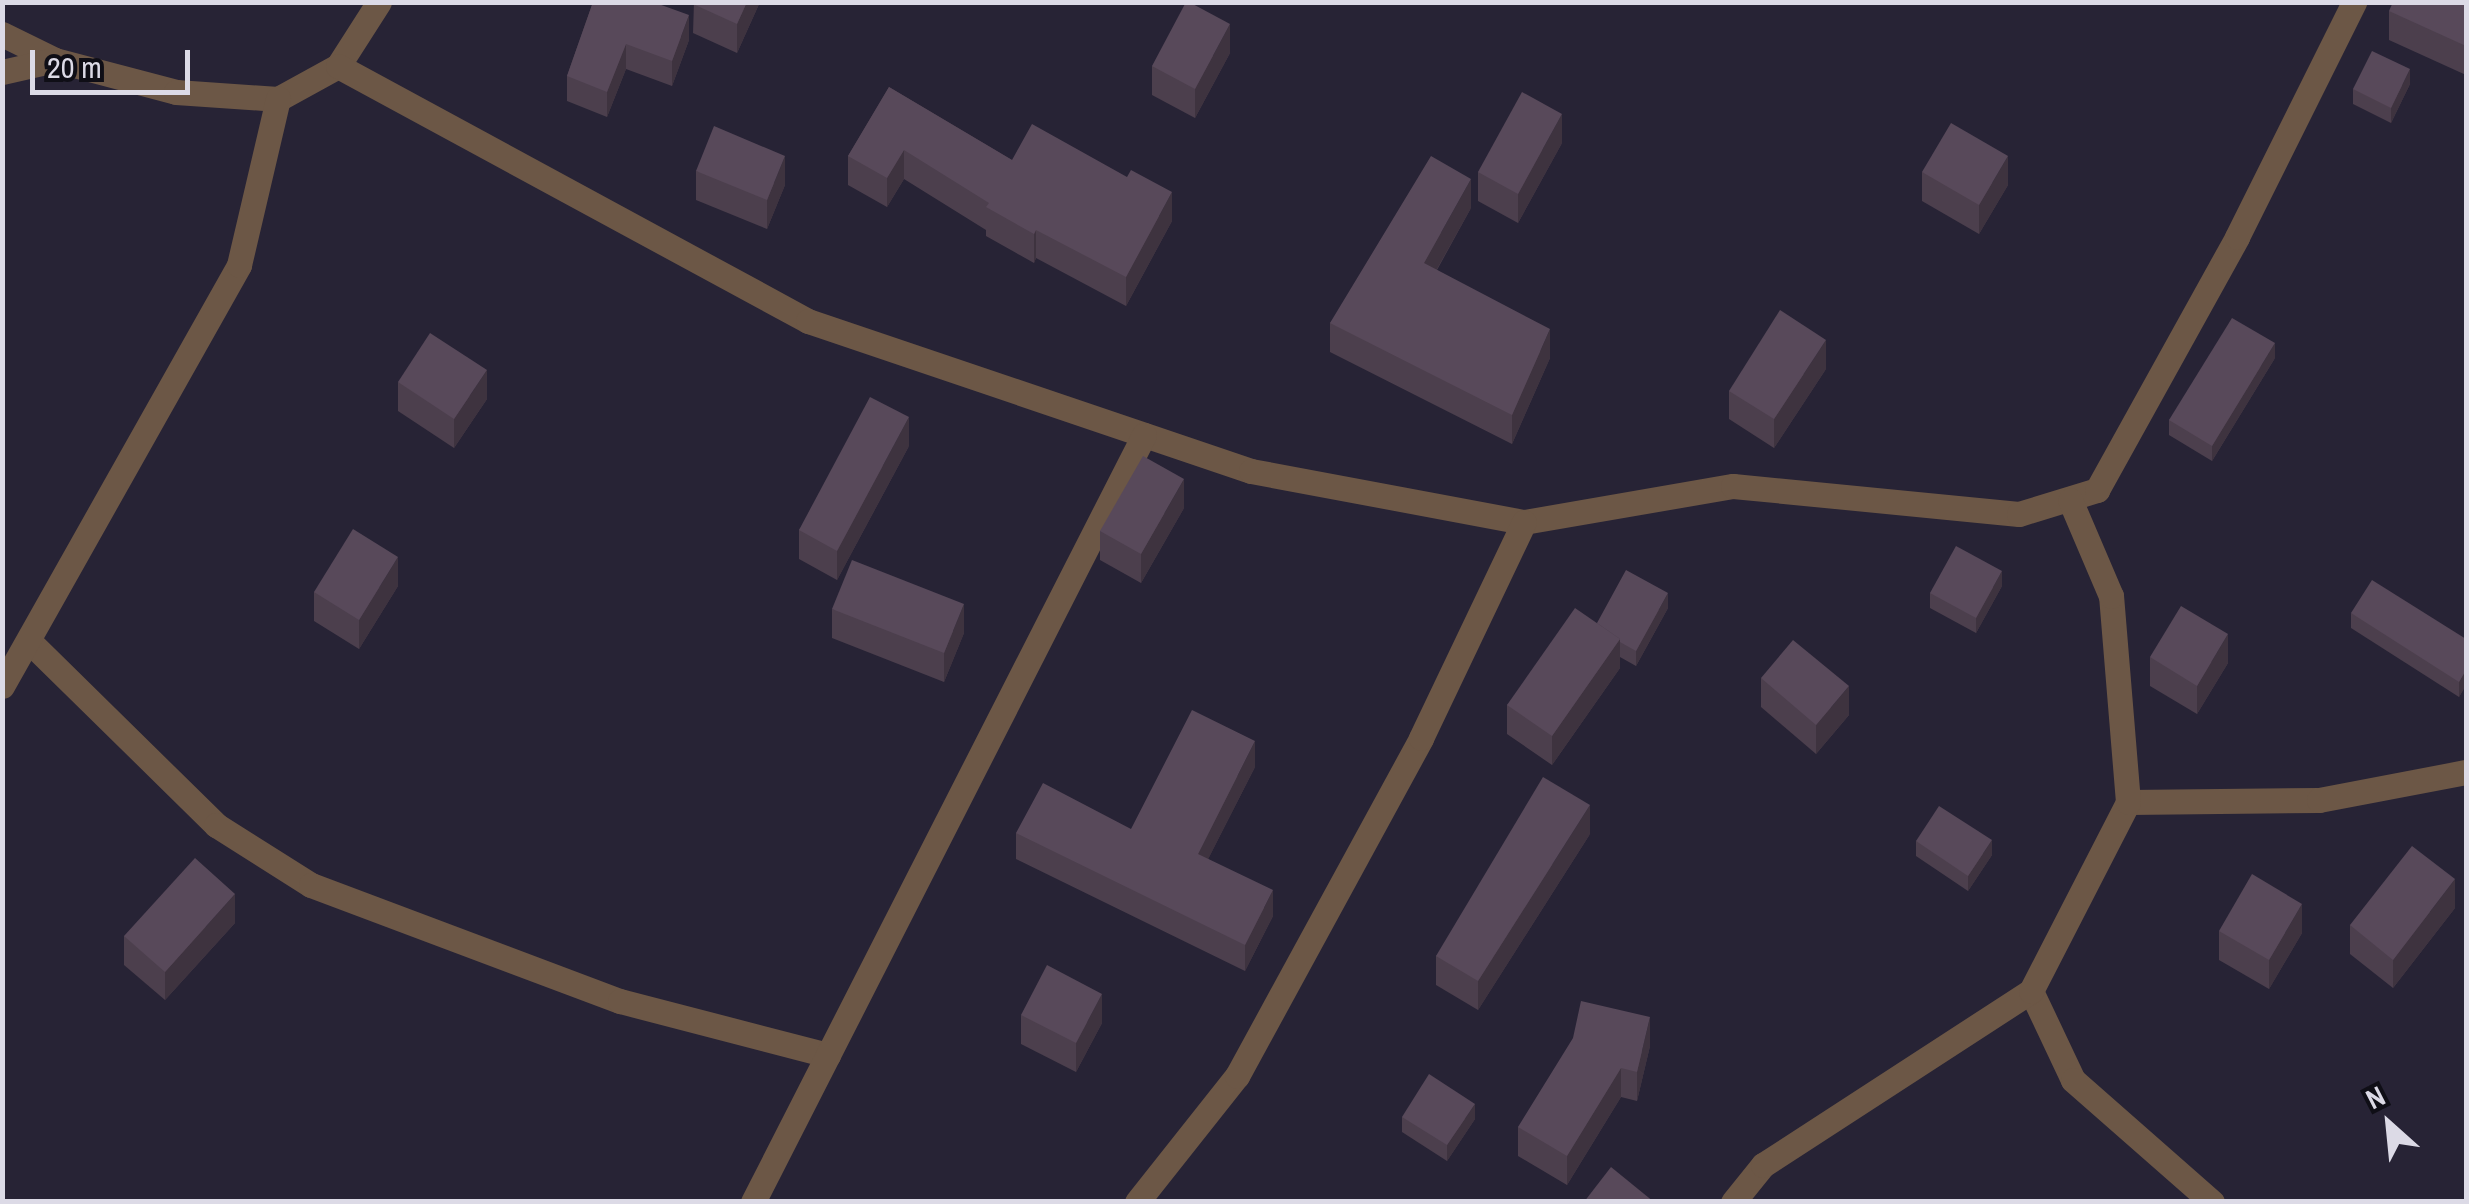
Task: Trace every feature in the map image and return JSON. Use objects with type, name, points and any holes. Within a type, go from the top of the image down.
[{"type":"street","points":[[2,34],[55,60],[176,92],[278,98],[338,66],[379,2]]},
{"type":"street","points":[[338,66],[808,321],[1251,471],[1524,522],[1733,486],[2019,514],[2098,490],[2237,236],[2354,2]]},
{"type":"street","points":[[2,72],[55,60]]},
{"type":"street","points":[[2,686],[31,643],[239,265],[278,98]]},
{"type":"street","points":[[753,1202],[1144,434]]},
{"type":"street","points":[[1732,1202],[1763,1165],[2031,991],[2128,802],[2111,596],[2070,500]]},
{"type":"street","points":[[1137,1202],[1237,1076],[1421,738],[1524,522]]},
{"type":"street","points":[[31,643],[216,826],[311,885],[620,1002],[828,1055]]},
{"type":"street","points":[[2128,802],[2319,800],[2466,772]]},
{"type":"street","points":[[2031,991],[2073,1080],[2212,1202]]},
{"type":"building","points":[[593,2],[653,2],[689,15],[672,61],[626,44],[607,92],[567,76]]},
{"type":"building","points":[[694,2],[747,2],[737,24]]},
{"type":"building","points":[[1186,2],[1230,24],[1195,89],[1152,66]]},
{"type":"building","points":[[2393,2],[2466,2],[2466,46],[2389,11]]},
{"type":"building","points":[[2372,51],[2410,69],[2391,108],[2353,89]]},
{"type":"building","points":[[889,87],[1012,160],[1032,124],[1127,177],[1131,170],[1172,192],[1126,277],[986,207],[989,203],[904,150],[887,178],[848,156]]},
{"type":"building","points":[[1522,92],[1562,114],[1518,194],[1478,172]]},
{"type":"building","points":[[1951,123],[2008,156],[1979,205],[1922,172]]},
{"type":"building","points":[[714,126],[785,156],[767,200],[696,171]]},
{"type":"building","points":[[1431,156],[1471,179],[1424,263],[1550,329],[1512,415],[1330,323]]},
{"type":"building","points":[[1780,310],[1826,340],[1774,419],[1729,391]]},
{"type":"building","points":[[2232,318],[2275,343],[2212,446],[2169,420]]},
{"type":"building","points":[[430,333],[487,370],[454,419],[398,382]]},
{"type":"building","points":[[870,397],[909,417],[837,551],[799,530]]},
{"type":"building","points":[[1143,456],[1184,479],[1141,554],[1100,531]]},
{"type":"building","points":[[353,529],[398,557],[359,620],[314,592]]},
{"type":"building","points":[[1956,546],[2002,571],[1976,618],[1930,593]]},
{"type":"building","points":[[852,560],[964,604],[944,653],[832,609]]},
{"type":"building","points":[[1626,570],[1668,593],[1636,651],[1597,623]]},
{"type":"building","points":[[2372,580],[2466,639],[2466,670],[2459,682],[2351,613]]},
{"type":"building","points":[[2181,606],[2228,634],[2197,686],[2150,657]]},
{"type":"building","points":[[1575,608],[1620,639],[1552,736],[1507,705]]},
{"type":"building","points":[[1793,640],[1849,686],[1816,725],[1761,678]]},
{"type":"building","points":[[1192,710],[1255,741],[1198,854],[1273,890],[1245,945],[1016,833],[1043,783],[1131,829]]},
{"type":"building","points":[[1543,777],[1590,805],[1478,981],[1436,956]]},
{"type":"building","points":[[1939,806],[1992,840],[1968,876],[1916,841]]},
{"type":"building","points":[[2412,846],[2455,879],[2393,960],[2350,925]]},
{"type":"building","points":[[195,858],[235,894],[165,972],[124,936]]},
{"type":"building","points":[[2252,874],[2302,904],[2269,960],[2219,931]]},
{"type":"building","points":[[1047,965],[1102,994],[1076,1043],[1021,1015]]},
{"type":"building","points":[[1581,1001],[1650,1017],[1637,1072],[1621,1068],[1567,1156],[1518,1127],[1573,1038]]},
{"type":"building","points":[[1429,1074],[1475,1104],[1447,1145],[1402,1117]]},
{"type":"building","points":[[1611,1167],[1654,1202],[1584,1202]]}]
